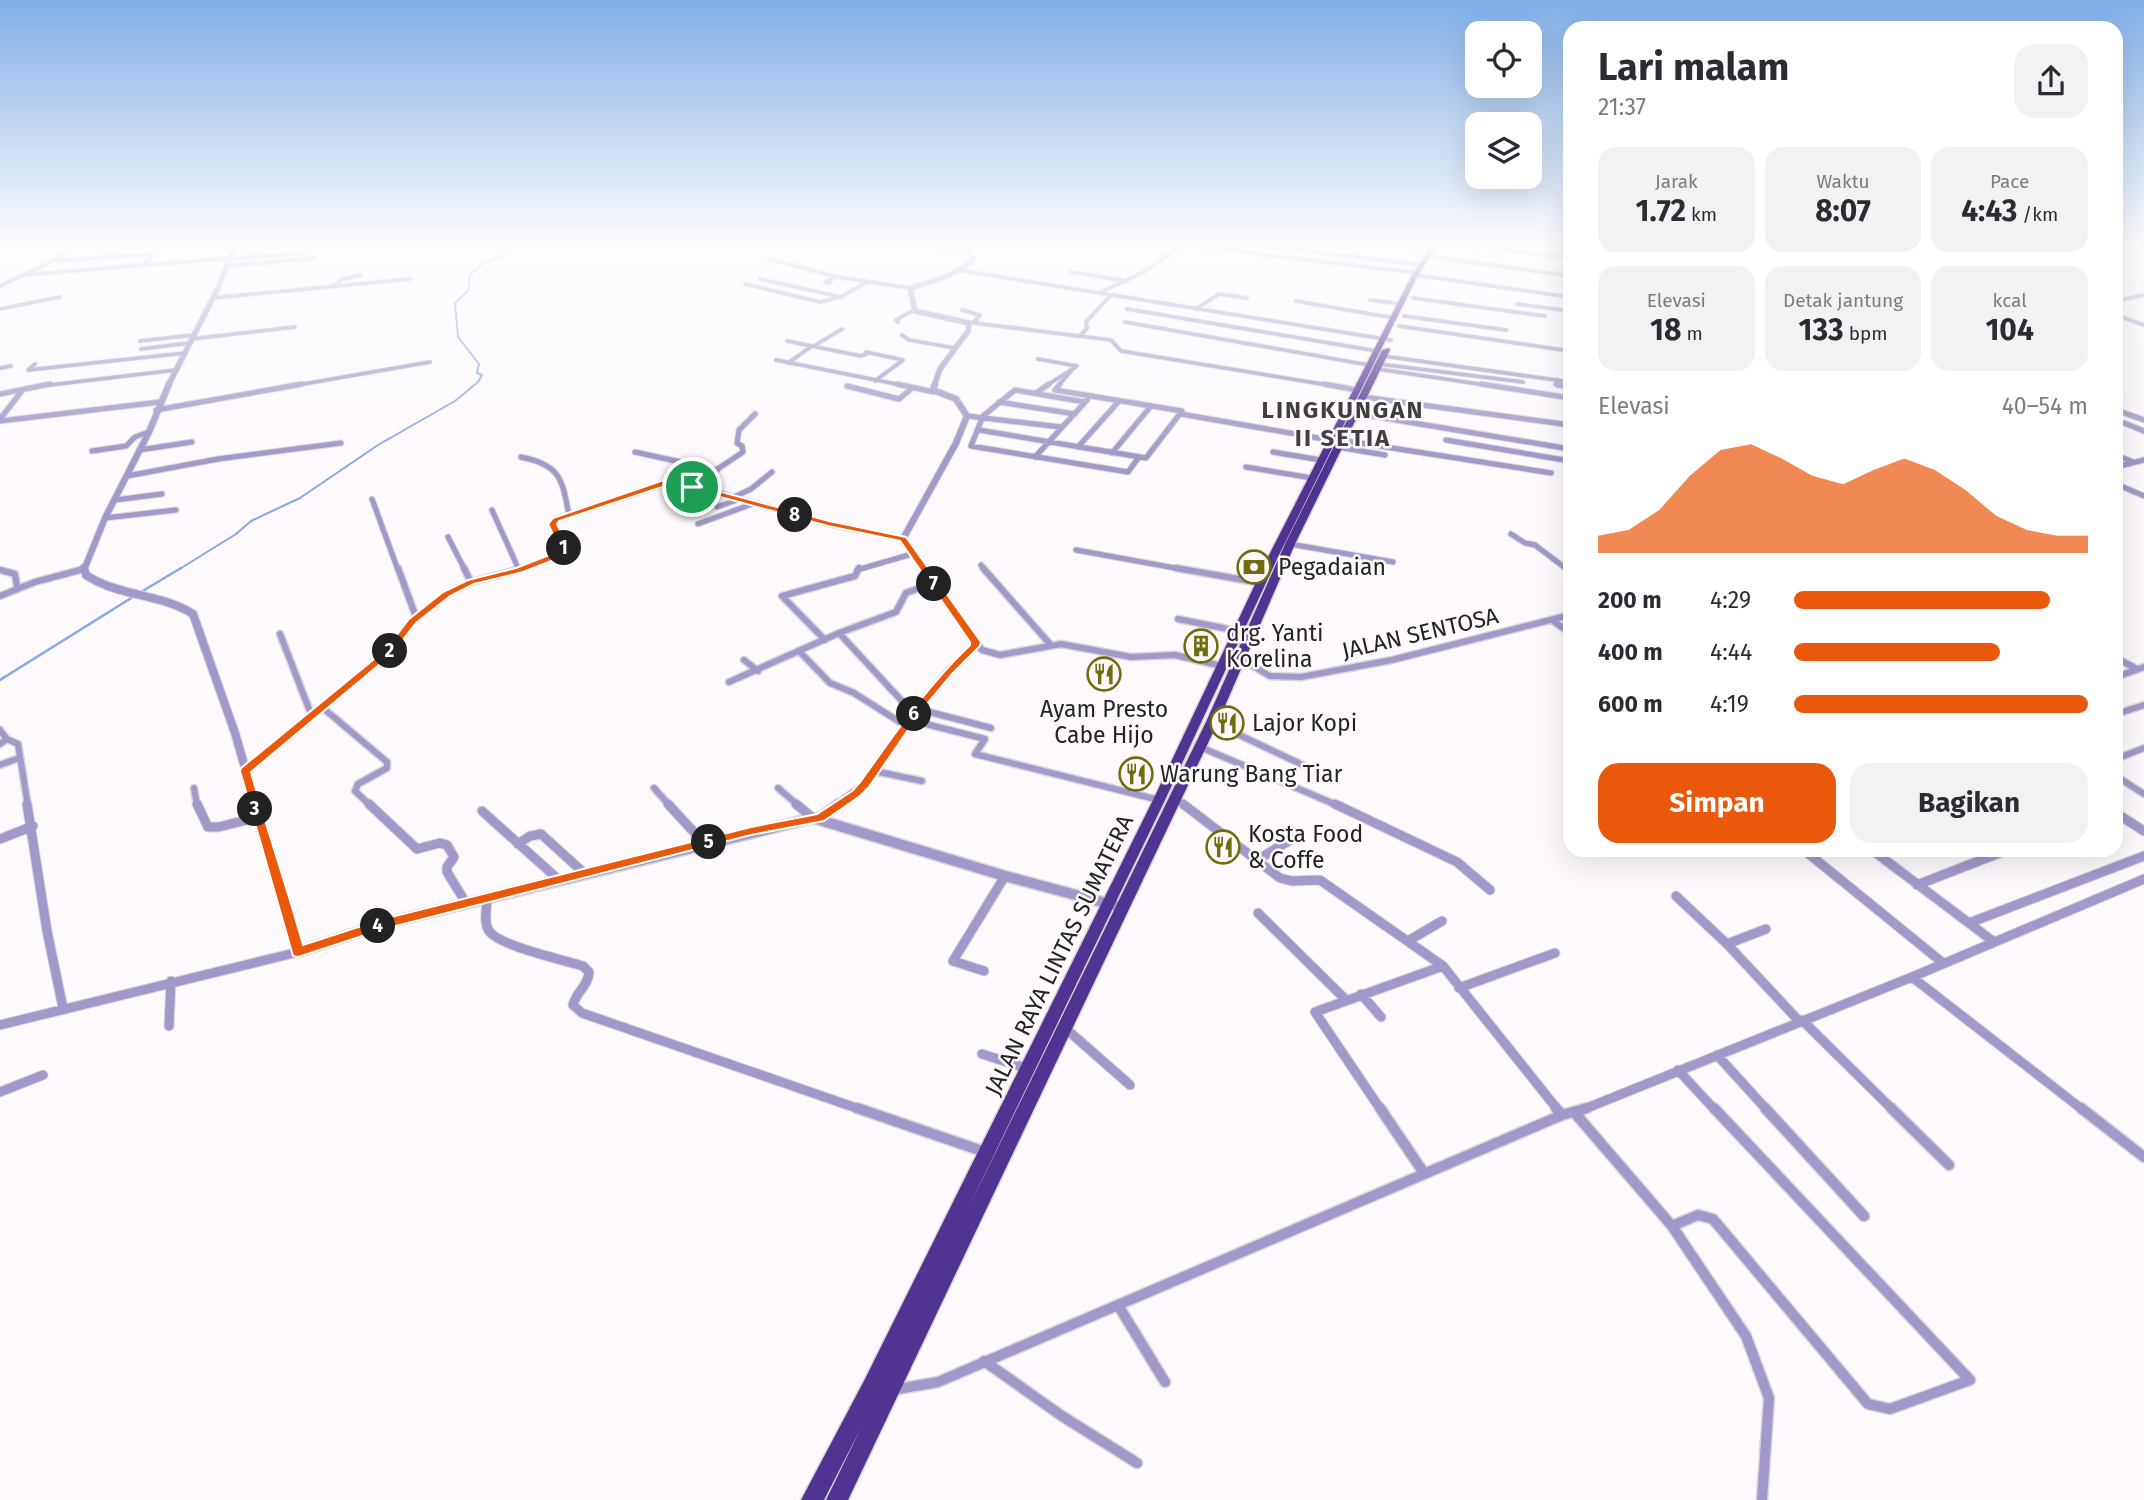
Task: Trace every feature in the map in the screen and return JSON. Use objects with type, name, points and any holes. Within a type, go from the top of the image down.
[{"type":"highway","name":"JALAN RAYA LINTAS SUMATERA","points":[[811,1500],[872,1386],[1026,1068],[1175,798],[1212,722],[1235,655],[1290,544],[1336,442],[1401,313]]},
{"type":"highway","name":"JALAN RAYA LINTAS SUMATERA","points":[[838,1500],[1063,1027],[1159,800],[1222,666],[1235,655],[1238,631],[1321,460],[1354,413],[1360,393]]},
{"type":"street","points":[[205,313],[105,518],[84,569],[86,575],[98,583],[176,603],[193,614],[235,733],[298,952]]},
{"type":"street","points":[[898,322],[896,320],[909,313]]},
{"type":"street","points":[[928,313],[971,322],[1081,335],[1115,342],[1115,348],[1121,351],[1360,393],[1563,424]]},
{"type":"street","points":[[933,392],[940,369],[968,331],[971,322],[980,315],[973,313]]},
{"type":"street","points":[[1081,335],[1087,328],[1086,322],[1094,313]]},
{"type":"street","points":[[1149,313],[1523,382]]},
{"type":"street","points":[[1212,313],[1563,396]]},
{"type":"street","points":[[1406,313],[1563,349]]},
{"type":"street","points":[[1408,313],[1506,330]]},
{"type":"street","points":[[1438,313],[1545,316]]},
{"type":"street","points":[[2123,317],[2144,324]]},
{"type":"street","points":[[1125,322],[1563,381]]},
{"type":"street","points":[[140,341],[191,339],[295,327]]},
{"type":"street","points":[[789,363],[796,356],[842,329]]},
{"type":"street","points":[[902,335],[909,340],[955,348]]},
{"type":"street","points":[[141,349],[191,339]]},
{"type":"street","points":[[787,341],[861,356],[869,353]]},
{"type":"street","points":[[862,351],[903,360],[875,381]]},
{"type":"street","points":[[35,364],[28,370],[185,353]]},
{"type":"street","points":[[787,354],[796,356]]},
{"type":"street","points":[[1035,393],[1077,366],[1038,359]]},
{"type":"street","points":[[776,360],[933,392],[956,399],[967,416]]},
{"type":"street","points":[[156,410],[430,362]]},
{"type":"street","points":[[0,368],[10,366]]},
{"type":"street","points":[[52,384],[66,367]]},
{"type":"street","points":[[0,394],[52,384],[176,370]]},
{"type":"street","points":[[979,430],[1146,458],[1182,411],[1055,390],[1071,371]]},
{"type":"street","points":[[1557,380],[1556,386],[1563,387]]},
{"type":"street","points":[[847,386],[899,399],[911,389]]},
{"type":"street","points":[[1085,402],[1015,390],[984,416],[971,446],[1128,472],[1139,457]]},
{"type":"street","points":[[0,420],[21,392]]},
{"type":"street","points":[[1035,457],[1090,396]]},
{"type":"street","points":[[1079,447],[1119,401]]},
{"type":"street","points":[[0,420],[160,402]]},
{"type":"street","points":[[998,402],[1074,414]]},
{"type":"street","points":[[1112,453],[1151,406]]},
{"type":"street","points":[[2123,412],[2144,420]]},
{"type":"street","points":[[1354,413],[1563,448]]},
{"type":"street","points":[[692,487],[743,452],[736,438],[740,429],[755,414]]},
{"type":"street","points":[[967,416],[984,416],[1061,428]]},
{"type":"street","points":[[903,539],[956,443],[967,416]]},
{"type":"street","points":[[1180,416],[1290,433],[1385,455]]},
{"type":"street","points":[[2124,423],[2144,431]]},
{"type":"street","points":[[92,451],[126,446],[135,437],[149,432]]},
{"type":"street","points":[[1446,440],[1563,460]]},
{"type":"street","points":[[139,450],[192,442]]},
{"type":"street","points":[[1336,442],[1417,451],[1473,464],[1551,473]]},
{"type":"street","points":[[127,476],[218,459],[341,443]]},
{"type":"street","points":[[635,452],[718,471]]},
{"type":"street","points":[[1273,452],[1321,460]]},
{"type":"street","points":[[521,457],[554,467],[564,487],[569,515]]},
{"type":"street","points":[[2123,458],[2134,462]]},
{"type":"street","points":[[2123,465],[2144,460]]},
{"type":"street","points":[[1246,467],[1312,478]]},
{"type":"street","points":[[717,507],[751,489],[772,472]]},
{"type":"street","points":[[245,771],[392,649],[416,617],[447,594],[471,582],[519,570],[561,554],[564,547],[552,524],[569,515],[664,483],[692,487],[828,524],[903,539],[975,642],[983,650],[997,655],[1050,644],[1070,644],[1130,657],[1151,658],[1172,654],[1222,666]]},
{"type":"street","points":[[2123,487],[2144,496]]},
{"type":"street","points":[[115,499],[162,494]]},
{"type":"street","points":[[699,502],[720,494]]},
{"type":"street","points":[[372,499],[387,529],[394,561],[416,617]]},
{"type":"street","points":[[698,524],[752,504]]},
{"type":"street","points":[[105,518],[176,510]]},
{"type":"street","points":[[492,510],[519,570]]},
{"type":"street","points":[[1511,534],[1535,545],[1563,566]]},
{"type":"street","points":[[448,537],[471,582]]},
{"type":"street","points":[[1290,544],[1393,562]]},
{"type":"street","points":[[1076,550],[1261,583]]},
{"type":"street","points":[[825,640],[782,596],[855,576],[858,568],[912,554]]},
{"type":"street","points":[[981,565],[1050,644]]},
{"type":"street","points":[[0,596],[17,588],[84,569]]},
{"type":"street","points":[[0,570],[15,574],[17,588]]},
{"type":"street","points":[[729,682],[839,633],[896,612],[906,593],[933,583]]},
{"type":"street","name":"JALAN SENTOSA","points":[[1235,655],[1270,676],[1301,677],[1392,660],[1563,617]]},
{"type":"street","points":[[1178,619],[1238,631]]},
{"type":"street","points":[[1552,620],[1563,628]]},
{"type":"street","points":[[839,633],[912,717],[990,728]]},
{"type":"street","points":[[280,634],[312,714]]},
{"type":"street","points":[[0,1025],[298,952],[383,924],[584,873],[816,818],[856,794],[912,717],[948,672],[971,652],[975,642]]},
{"type":"street","points":[[800,652],[832,685],[845,693],[854,693],[912,717],[985,738],[975,754],[1159,800]]},
{"type":"street","points":[[744,660],[758,671]]},
{"type":"street","points":[[2123,661],[2140,668]]},
{"type":"street","points":[[2123,674],[2140,668]]},
{"type":"street","points":[[2123,712],[2144,705]]},
{"type":"street","points":[[323,708],[387,762],[387,768],[358,784],[355,791],[417,849],[443,843],[447,845],[454,858],[447,867],[447,872],[466,903]]},
{"type":"street","points":[[1212,722],[1307,767]]},
{"type":"street","points":[[0,730],[3,742],[18,744],[33,826],[40,890],[63,1008]]},
{"type":"street","points":[[1200,747],[1255,772],[1302,788],[1457,862],[1490,890]]},
{"type":"street","points":[[2123,756],[2144,748]]},
{"type":"street","points":[[0,765],[19,758]]},
{"type":"street","points":[[874,771],[922,782]]},
{"type":"street","points":[[2123,780],[2144,794]]},
{"type":"street","points":[[194,788],[197,807],[208,827],[219,827],[258,817]]},
{"type":"street","points":[[654,788],[705,843]]},
{"type":"street","points":[[778,788],[816,818],[1005,876],[1114,905]]},
{"type":"street","points":[[1175,798],[1286,880],[1320,880],[1443,966],[1562,1115]]},
{"type":"street","points":[[482,811],[559,880]]},
{"type":"street","points":[[2123,818],[2144,831]]},
{"type":"street","points":[[0,839],[33,826]]},
{"type":"street","points":[[518,845],[530,836],[541,834],[584,873]]},
{"type":"street","points":[[1257,860],[1292,839]]},
{"type":"street","points":[[1969,923],[2144,856]]},
{"type":"street","points":[[1813,857],[1943,963]]},
{"type":"street","points":[[1881,857],[1994,942]]},
{"type":"street","points":[[1917,884],[1988,857]]},
{"type":"street","points":[[984,971],[953,961],[1005,876]]},
{"type":"street","points":[[872,1386],[890,1391],[938,1382],[1562,1115],[1912,977],[2144,879]]},
{"type":"street","points":[[1676,896],[1949,1164]]},
{"type":"street","points":[[487,898],[487,928],[490,934],[583,966],[589,972],[589,980],[573,1005],[582,1013],[986,1153]]},
{"type":"street","points":[[1258,913],[1346,1000]]},
{"type":"street","points":[[1408,941],[1442,921]]},
{"type":"street","points":[[1727,944],[1766,929]]},
{"type":"street","points":[[1460,988],[1555,953]]},
{"type":"street","points":[[1424,1173],[1315,1012],[1443,966]]},
{"type":"street","points":[[1912,977],[2144,1157]]},
{"type":"street","points":[[169,1026],[171,981]]},
{"type":"street","points":[[1362,994],[1381,1017]]},
{"type":"street","points":[[1063,1027],[1130,1085]]},
{"type":"street","points":[[982,1054],[1026,1068]]},
{"type":"street","points":[[1717,1055],[1864,1216]]},
{"type":"street","points":[[1672,1226],[1700,1214],[1706,1214],[1713,1219],[1868,1404],[1890,1409],[1970,1380],[1678,1070]]},
{"type":"street","points":[[0,1092],[43,1075]]},
{"type":"street","points":[[1574,1112],[1672,1226],[1745,1336],[1769,1398],[1762,1500]]},
{"type":"street","points":[[1118,1305],[1165,1382]]},
{"type":"street","points":[[984,1361],[1062,1416],[1137,1463]]},
{"type":"waterway","points":[[178,570],[236,534],[251,521],[300,498],[378,445],[455,401],[478,382],[482,375],[477,373],[479,364],[458,337],[456,313]]},
{"type":"waterway","points":[[141,592],[181,568]]},
{"type":"waterway","points":[[0,680],[136,595]]},
{"type":"place","name":"Pegadaian","points":[[1254,567]]},
{"type":"place","name":"drg. Yanti Korelina","points":[[1201,646]]},
{"type":"place","name":"Ayam Presto Cabe Hijo","points":[[1104,674]]},
{"type":"place","name":"Lajor Kopi","points":[[1227,723]]},
{"type":"place","name":"Warung Bang Tiar","points":[[1136,774]]},
{"type":"place","name":"Kosta Food & Coffe","points":[[1223,847]]},
{"type":"district","name":"LINGKUNGAN II SETIA","points":[[1343,424]]},
{"type":"route","points":[[664,483],[692,487],[828,524],[903,539],[975,642],[975,646],[948,672],[918,709],[856,794],[820,818],[751,831],[383,924],[298,952],[245,771],[389,652],[412,621],[447,594],[471,582],[519,570],[561,554],[564,547],[552,524],[556,519],[595,509],[664,483]]}]
